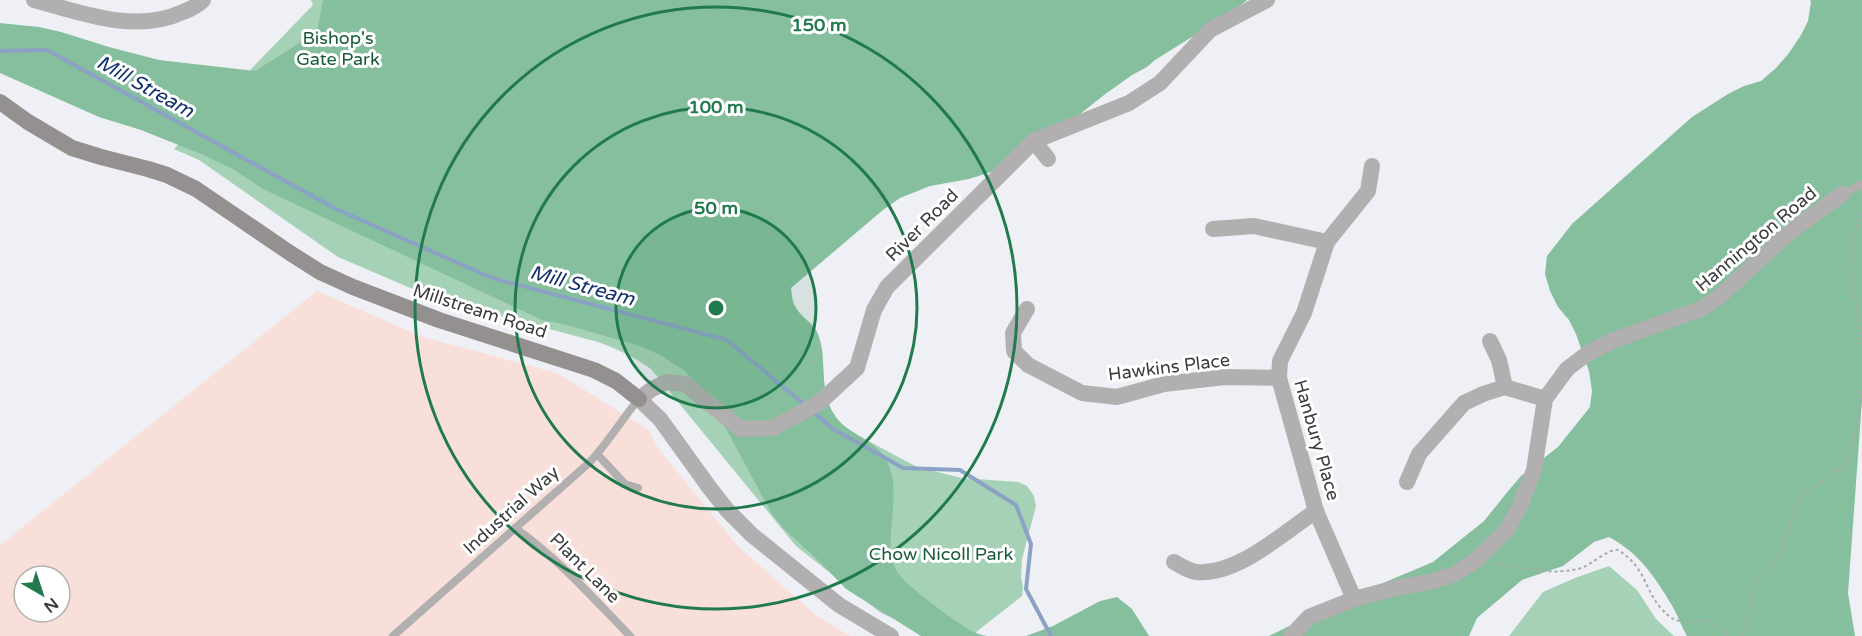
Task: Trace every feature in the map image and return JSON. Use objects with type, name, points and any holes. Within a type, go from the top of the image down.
[{"type":"main road","name":"Millstream Road","points":[[0,102],[72,148],[167,175],[196,189],[320,272],[439,320],[594,370],[616,381],[639,399]]},
{"type":"street","points":[[34,0],[102,19],[138,23],[171,18],[197,6],[203,0]]},
{"type":"street","name":"River Road","points":[[639,399],[652,389],[667,382],[685,384],[741,429],[773,428],[819,403],[857,368],[874,309],[887,287],[1034,141],[1129,103],[1160,83],[1210,30],[1267,0]]},
{"type":"street","points":[[1034,141],[1048,159]]},
{"type":"street","name":"Hanbury Place","points":[[1354,599],[1316,511],[1279,378],[1280,361],[1304,314],[1327,242],[1368,191],[1372,166]]},
{"type":"street","name":"Hannington Road","points":[[1291,636],[1309,617],[1354,599],[1434,581],[1454,574],[1474,562],[1507,530],[1520,506],[1534,470],[1545,399],[1567,369],[1588,353],[1612,341],[1703,308],[1720,296],[1790,232],[1842,194]]},
{"type":"street","points":[[1213,229],[1254,226],[1327,242]]},
{"type":"street","name":"Hawkins Place","points":[[1027,309],[1013,333],[1014,351],[1028,365],[1082,393],[1117,397],[1164,384],[1225,377],[1279,378]]},
{"type":"street","points":[[1490,341],[1505,387]]},
{"type":"street","points":[[1407,482],[1419,454],[1464,403],[1505,387],[1545,399]]},
{"type":"street","name":"Millstream Road","points":[[639,399],[660,419],[715,495],[752,535],[839,605],[891,636]]},
{"type":"street","points":[[1174,562],[1193,572],[1215,572],[1248,558],[1316,511]]},
{"type":"lane","name":"Hannington Road","points":[[1842,194],[1862,184]]},
{"type":"lane","name":"Industrial Way","points":[[393,636],[597,454],[639,399]]},
{"type":"lane","points":[[597,454],[625,484],[638,488]]},
{"type":"lane","name":"Plant Lane","points":[[515,528],[538,544],[561,565],[630,636]]},
{"type":"path","points":[[1862,214],[1853,235],[1851,249],[1855,298],[1862,341]]},
{"type":"path","points":[[1743,636],[1749,617],[1751,590],[1755,582],[1778,558],[1797,504],[1806,492],[1842,468],[1848,460],[1858,423],[1862,390]]},
{"type":"path","points":[[1474,562],[1545,571],[1564,570],[1581,568],[1612,550],[1618,550],[1632,560],[1644,576],[1659,606],[1670,616],[1678,622],[1702,620],[1713,623],[1728,636]]},
{"type":"shaded area","points":[[317,291],[423,337],[557,373],[649,430],[658,448],[737,545],[817,616],[850,636],[0,636],[0,545]]},
{"type":"green space","points":[[311,0],[475,0],[821,411],[857,435],[917,467],[962,478],[1018,482],[1027,486],[1034,496],[1036,506],[1022,559],[1022,596],[971,636],[932,636],[881,613],[796,546],[651,369],[645,365],[598,342],[436,299],[338,257],[199,160],[174,149],[313,5]]},
{"type":"green space","name":"Bishop's Gate Park","points":[[323,0],[1247,0],[1232,12],[1132,75],[1055,134],[1007,167],[969,179],[930,186],[900,198],[791,288],[797,310],[818,334],[826,394],[834,414],[845,427],[874,445],[885,458],[890,469],[894,492],[891,554],[896,570],[900,576],[944,613],[974,632],[987,636],[921,636],[846,589],[783,528],[772,514],[711,401],[685,371],[660,355],[640,346],[542,320],[263,189],[233,169],[201,154],[141,130],[99,117],[0,73],[0,23],[61,32],[159,60],[255,71],[317,32]]},
{"type":"green space","points":[[1810,0],[1862,0],[1862,401],[1848,593],[1855,636],[1687,636],[1673,607],[1648,569],[1627,548],[1609,537],[1594,542],[1563,566],[1522,580],[1477,618],[1469,636],[1269,636],[1338,602],[1433,562],[1484,521],[1522,475],[1534,470],[1558,447],[1590,407],[1592,391],[1589,371],[1576,334],[1550,291],[1545,274],[1547,256],[1572,224],[1692,117],[1728,94],[1761,81],[1776,68],[1789,53],[1808,21]]},
{"type":"green space","points":[[1609,566],[1637,590],[1656,619],[1674,636],[1509,636],[1543,592]]},
{"type":"green space","points":[[1117,597],[1132,609],[1149,636],[1026,636],[1053,626],[1100,601]]},
{"type":"waterway","name":"Mill Stream","points":[[0,51],[47,50],[336,209],[492,278],[727,340],[806,406]]},
{"type":"waterway","name":"Mill Stream","points":[[812,411],[833,429],[903,468],[960,470],[1016,505],[1031,544],[1026,589],[1051,636]]},
{"type":"park label","name":"Chow Nicoll Park","points":[[941,554]]}]
